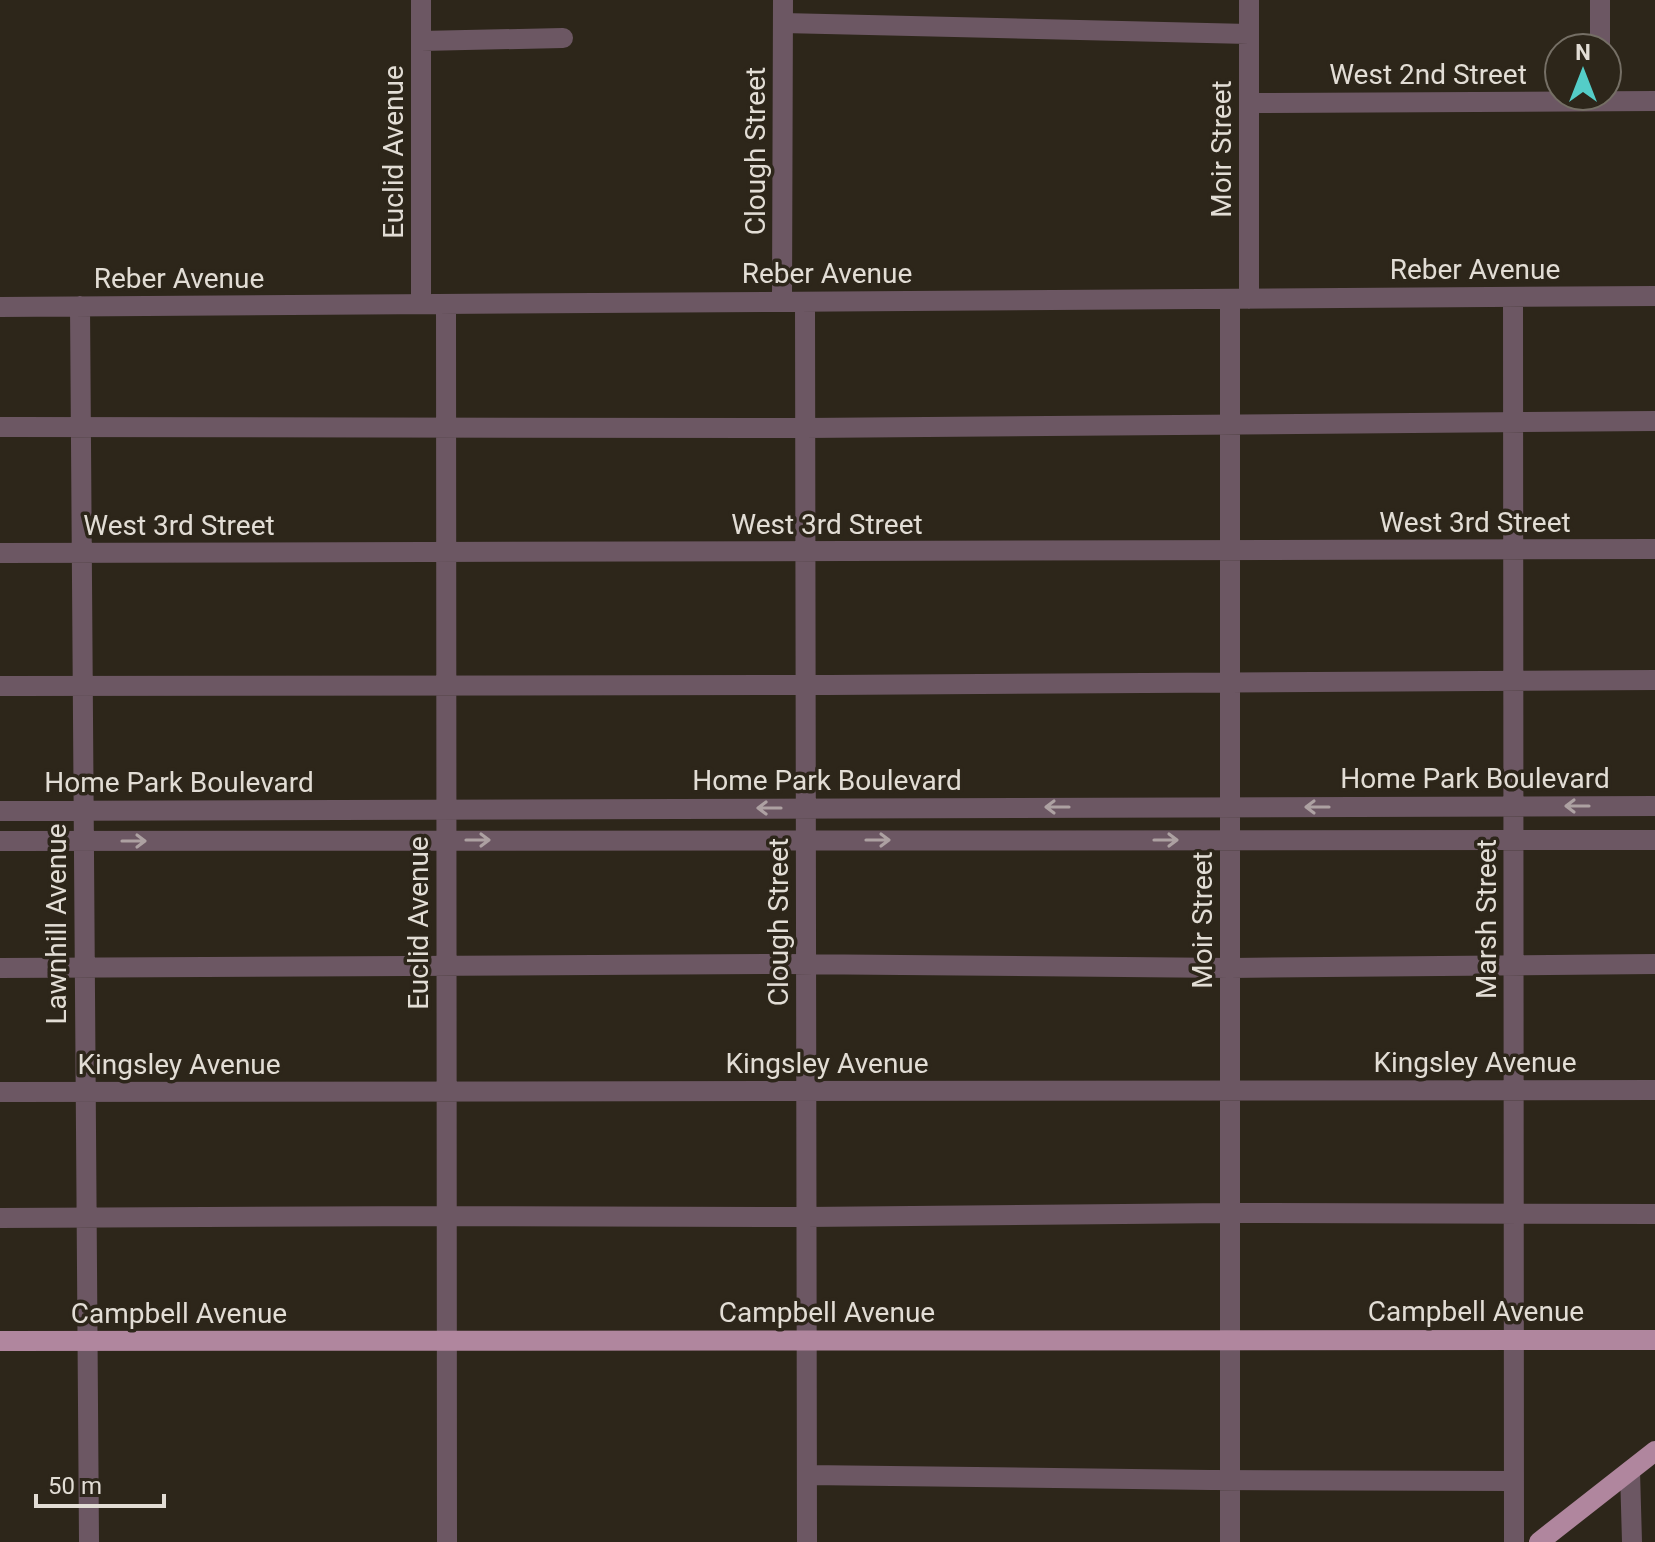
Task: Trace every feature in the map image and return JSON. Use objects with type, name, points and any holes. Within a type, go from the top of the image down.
[{"type":"main road","name":"Campbell Avenue","points":[[0,1341],[1655,1340]]},
{"type":"main road","points":[[1539,1542],[1655,1453]]},
{"type":"street","name":"Euclid Avenue","points":[[421,0],[421,304]]},
{"type":"street","name":"Clough Street","points":[[782,302],[783,0]]},
{"type":"street","name":"Moir Street","points":[[1230,1542],[1230,424],[1240,299],[1249,103],[1249,0]]},
{"type":"street","points":[[1600,0],[1600,32]]},
{"type":"street","points":[[783,23],[1249,34]]},
{"type":"street","points":[[421,41],[563,38]]},
{"type":"street","name":"West 2nd Street","points":[[1249,103],[1543,100]]},
{"type":"street","name":"West 2nd Street","points":[[1623,100],[1655,101]]},
{"type":"street","name":"Reber Avenue","points":[[0,307],[1655,296]]},
{"type":"street","name":"Marsh Street","points":[[1513,297],[1514,1542]]},
{"type":"street","name":"Clough Street","points":[[805,302],[807,1542]]},
{"type":"street","name":"Euclid Avenue","points":[[446,304],[447,1542]]},
{"type":"street","name":"Lawnhill Avenue","points":[[80,306],[89,1542]]},
{"type":"street","points":[[0,427],[805,428],[1655,421]]},
{"type":"street","name":"West 3rd Street","points":[[0,553],[1655,549]]},
{"type":"street","points":[[0,686],[1655,680]]},
{"type":"street","name":"Home Park Boulevard","points":[[0,811],[1655,806]]},
{"type":"street","name":"Home Park Boulevard","points":[[0,841],[1655,840]]},
{"type":"street","points":[[0,968],[806,964],[1230,968],[1655,964]]},
{"type":"street","name":"Kingsley Avenue","points":[[0,1092],[1655,1090]]},
{"type":"street","points":[[0,1218],[1655,1214]]},
{"type":"street","points":[[1630,1471],[1632,1542]]},
{"type":"street","points":[[807,1475],[1514,1481]]}]
